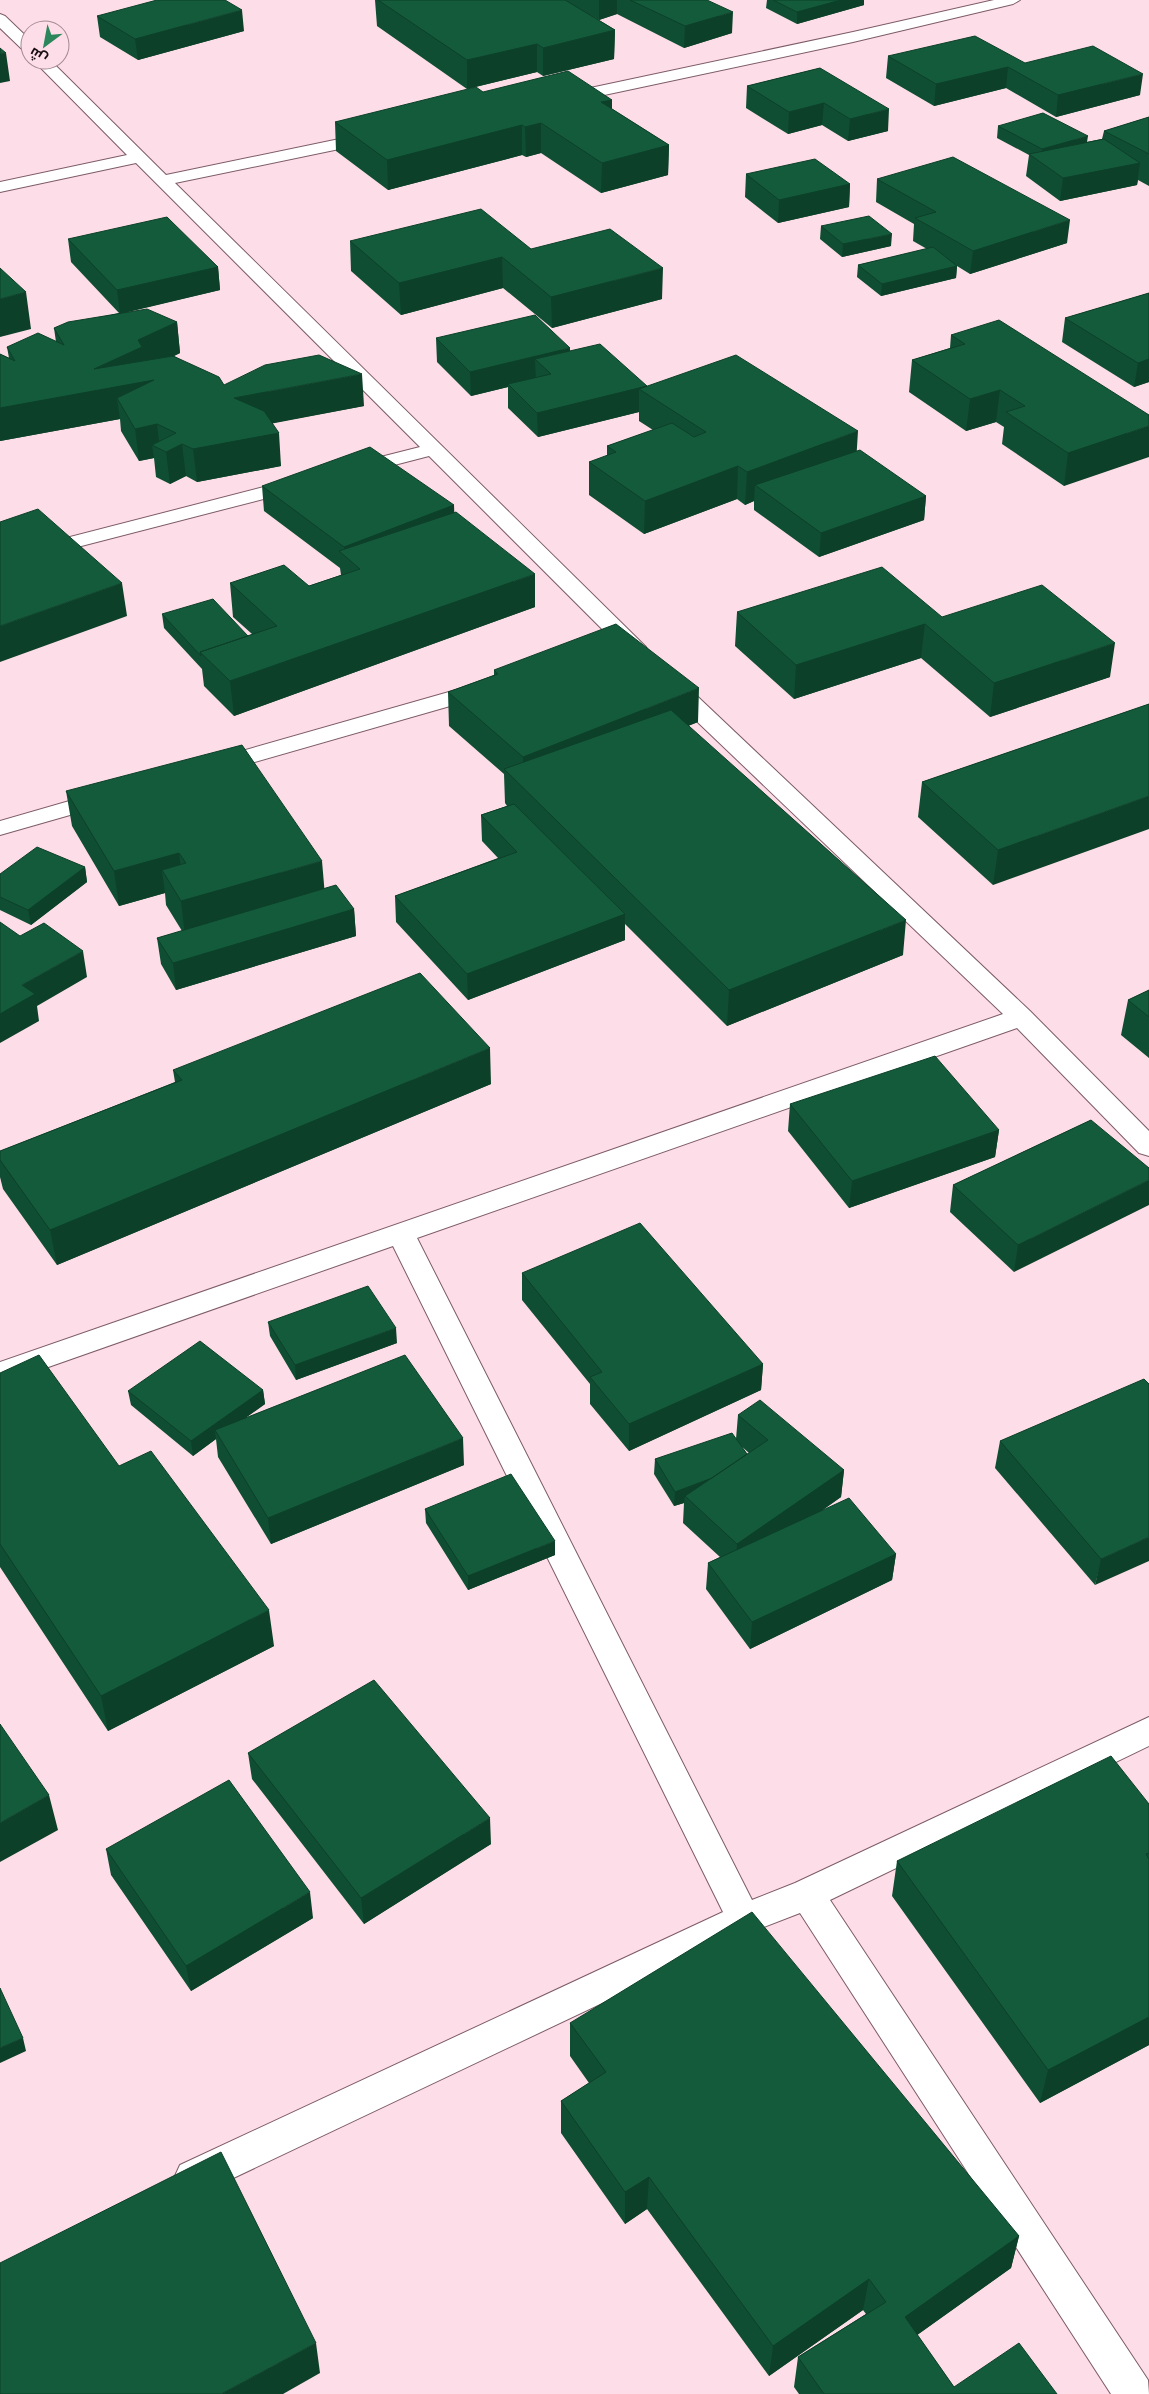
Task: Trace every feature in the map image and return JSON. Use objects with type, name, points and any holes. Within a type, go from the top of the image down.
[{"type":"street","points":[[543,102],[844,39],[1013,0]]},
{"type":"street","points":[[0,19],[20,39]]},
{"type":"street","points":[[50,70],[137,158],[434,448],[622,649],[1021,1017],[1149,1147]]},
{"type":"street","points":[[161,181],[390,134]]},
{"type":"street","points":[[0,187],[137,158]]},
{"type":"street","points":[[0,561],[434,448]]},
{"type":"street","points":[[195,772],[508,682]]},
{"type":"street","points":[[0,828],[120,794]]},
{"type":"street","points":[[1,1371],[401,1234],[1021,1017]]},
{"type":"street","points":[[401,1234],[744,1919]]},
{"type":"street","points":[[161,2193],[744,1919],[807,1894],[1149,1731]]},
{"type":"street","points":[[807,1894],[1134,2394]]},
{"type":"building","points":[[157,0],[225,0],[242,10],[135,39],[97,16]]},
{"type":"building","points":[[378,0],[565,0],[615,30],[543,48],[537,44],[467,60]]},
{"type":"building","points":[[630,0],[707,0],[733,12],[685,26]]},
{"type":"building","points":[[773,0],[841,0],[797,12]]},
{"type":"building","points":[[975,36],[1025,63],[1093,46],[1143,74],[1058,95],[1008,67],[936,84],[888,56]]},
{"type":"building","points":[[0,48],[6,53],[0,54]]},
{"type":"building","points":[[820,68],[889,109],[850,119],[824,103],[789,112],[747,86]]},
{"type":"building","points":[[568,71],[612,100],[601,102],[669,145],[602,163],[541,123],[525,127],[522,125],[387,160],[335,122],[476,87],[483,92]]},
{"type":"building","points":[[1043,113],[1088,136],[1042,149],[998,126]]},
{"type":"building","points":[[1149,117],[1149,154],[1104,131]]},
{"type":"building","points":[[1104,139],[1140,163],[1063,178],[1029,154]]},
{"type":"building","points":[[953,157],[1070,220],[973,251],[915,218],[936,212],[877,179]]},
{"type":"building","points":[[815,159],[850,184],[779,200],[746,174]]},
{"type":"building","points":[[481,209],[531,249],[610,229],[663,268],[551,297],[502,257],[399,283],[350,241]]},
{"type":"building","points":[[869,216],[892,234],[843,244],[821,226]]},
{"type":"building","points":[[167,217],[218,267],[117,290],[68,239]]},
{"type":"building","points":[[933,247],[957,266],[882,284],[858,265]]},
{"type":"building","points":[[0,268],[26,292],[0,299]]},
{"type":"building","points":[[1149,293],[1149,359],[1138,363],[1065,318]]},
{"type":"building","points":[[147,309],[177,322],[138,340],[142,347],[94,369],[173,356],[219,377],[224,385],[265,365],[319,355],[362,374],[234,398],[264,411],[279,433],[193,449],[182,444],[166,452],[152,445],[176,433],[157,424],[135,429],[117,398],[154,380],[0,408],[0,354],[15,361],[7,347],[38,333],[64,345],[54,328],[68,322]]},
{"type":"building","points":[[535,315],[570,348],[470,372],[436,338]]},
{"type":"building","points":[[999,320],[1149,415],[1149,426],[1068,453],[1006,412],[1025,406],[1000,390],[970,399],[912,360],[965,344],[951,335]]},
{"type":"building","points":[[600,344],[647,386],[537,413],[508,384],[551,374],[535,359]]},
{"type":"building","points":[[736,355],[858,431],[747,472],[738,466],[645,501],[589,462],[616,452],[607,446],[672,423],[694,437],[706,432],[639,389]]},
{"type":"building","points":[[370,447],[454,505],[344,547],[262,486]]},
{"type":"building","points":[[860,450],[926,496],[821,533],[755,485]]},
{"type":"building","points":[[38,509],[122,583],[0,626],[0,522]]},
{"type":"building","points":[[456,512],[535,574],[230,681],[200,652],[277,626],[230,583],[284,565],[309,586],[360,569],[339,551]]},
{"type":"building","points":[[882,567],[942,617],[1042,585],[1115,643],[994,683],[925,624],[796,665],[737,612]]},
{"type":"building","points":[[213,599],[248,636],[200,652],[201,656],[162,614]]},
{"type":"building","points":[[616,624],[699,688],[523,757],[448,692],[498,674],[494,670]]},
{"type":"building","points":[[1149,704],[1149,796],[998,850],[922,782]]},
{"type":"building","points":[[671,710],[906,920],[729,990],[504,769]]},
{"type":"building","points":[[242,745],[322,861],[181,901],[162,870],[186,863],[179,853],[114,871],[66,791]]},
{"type":"building","points":[[514,804],[625,914],[467,974],[395,896],[517,852],[481,815]]},
{"type":"building","points":[[37,847],[85,867],[28,910],[0,897],[0,874]]},
{"type":"building","points":[[336,885],[354,909],[173,963],[157,938]]},
{"type":"building","points":[[0,922],[20,936],[44,923],[83,951],[22,985],[35,994],[0,1014]]},
{"type":"building","points":[[420,973],[490,1048],[50,1230],[0,1160],[0,1151],[182,1080],[173,1070]]},
{"type":"building","points":[[1149,990],[1149,1017],[1128,1000]]},
{"type":"building","points":[[935,1056],[999,1130],[852,1181],[790,1104]]},
{"type":"building","points":[[1091,1120],[1149,1168],[1149,1180],[1018,1245],[953,1185]]},
{"type":"building","points":[[640,1223],[763,1364],[629,1424],[590,1377],[602,1372],[522,1273]]},
{"type":"building","points":[[368,1286],[396,1328],[295,1365],[268,1322]]},
{"type":"building","points":[[200,1341],[263,1390],[191,1441],[128,1391]]},
{"type":"building","points":[[39,1355],[119,1466],[151,1451],[269,1610],[101,1696],[0,1544],[0,1373]]},
{"type":"building","points":[[405,1355],[463,1438],[268,1518],[215,1430]]},
{"type":"building","points":[[1144,1379],[1149,1384],[1149,1537],[1101,1559],[1000,1441]]},
{"type":"building","points":[[760,1400],[844,1470],[737,1544],[685,1496],[768,1440],[738,1415]]},
{"type":"building","points":[[732,1433],[747,1454],[712,1478],[675,1492],[655,1459]]},
{"type":"building","points":[[511,1474],[555,1541],[468,1576],[425,1509]]},
{"type":"building","points":[[849,1498],[896,1554],[752,1622],[708,1563]]},
{"type":"building","points":[[374,1680],[490,1818],[361,1898],[248,1753]]},
{"type":"building","points":[[0,1724],[49,1795],[0,1823]]},
{"type":"building","points":[[1111,1756],[1149,1804],[1149,1853],[1146,1854],[1149,1859],[1149,2017],[1048,2070],[897,1861]]},
{"type":"building","points":[[229,1780],[310,1892],[186,1966],[106,1849]]},
{"type":"building","points":[[752,1912],[1019,2236],[905,2317],[954,2387],[1019,2343],[1057,2394],[824,2394],[798,2357],[886,2302],[869,2279],[773,2346],[649,2177],[625,2192],[561,2101],[606,2072],[570,2023]]},
{"type":"building","points":[[0,1988],[23,2038],[0,2048]]},
{"type":"building","points":[[221,2152],[316,2343],[221,2394],[0,2394],[0,2263]]}]
